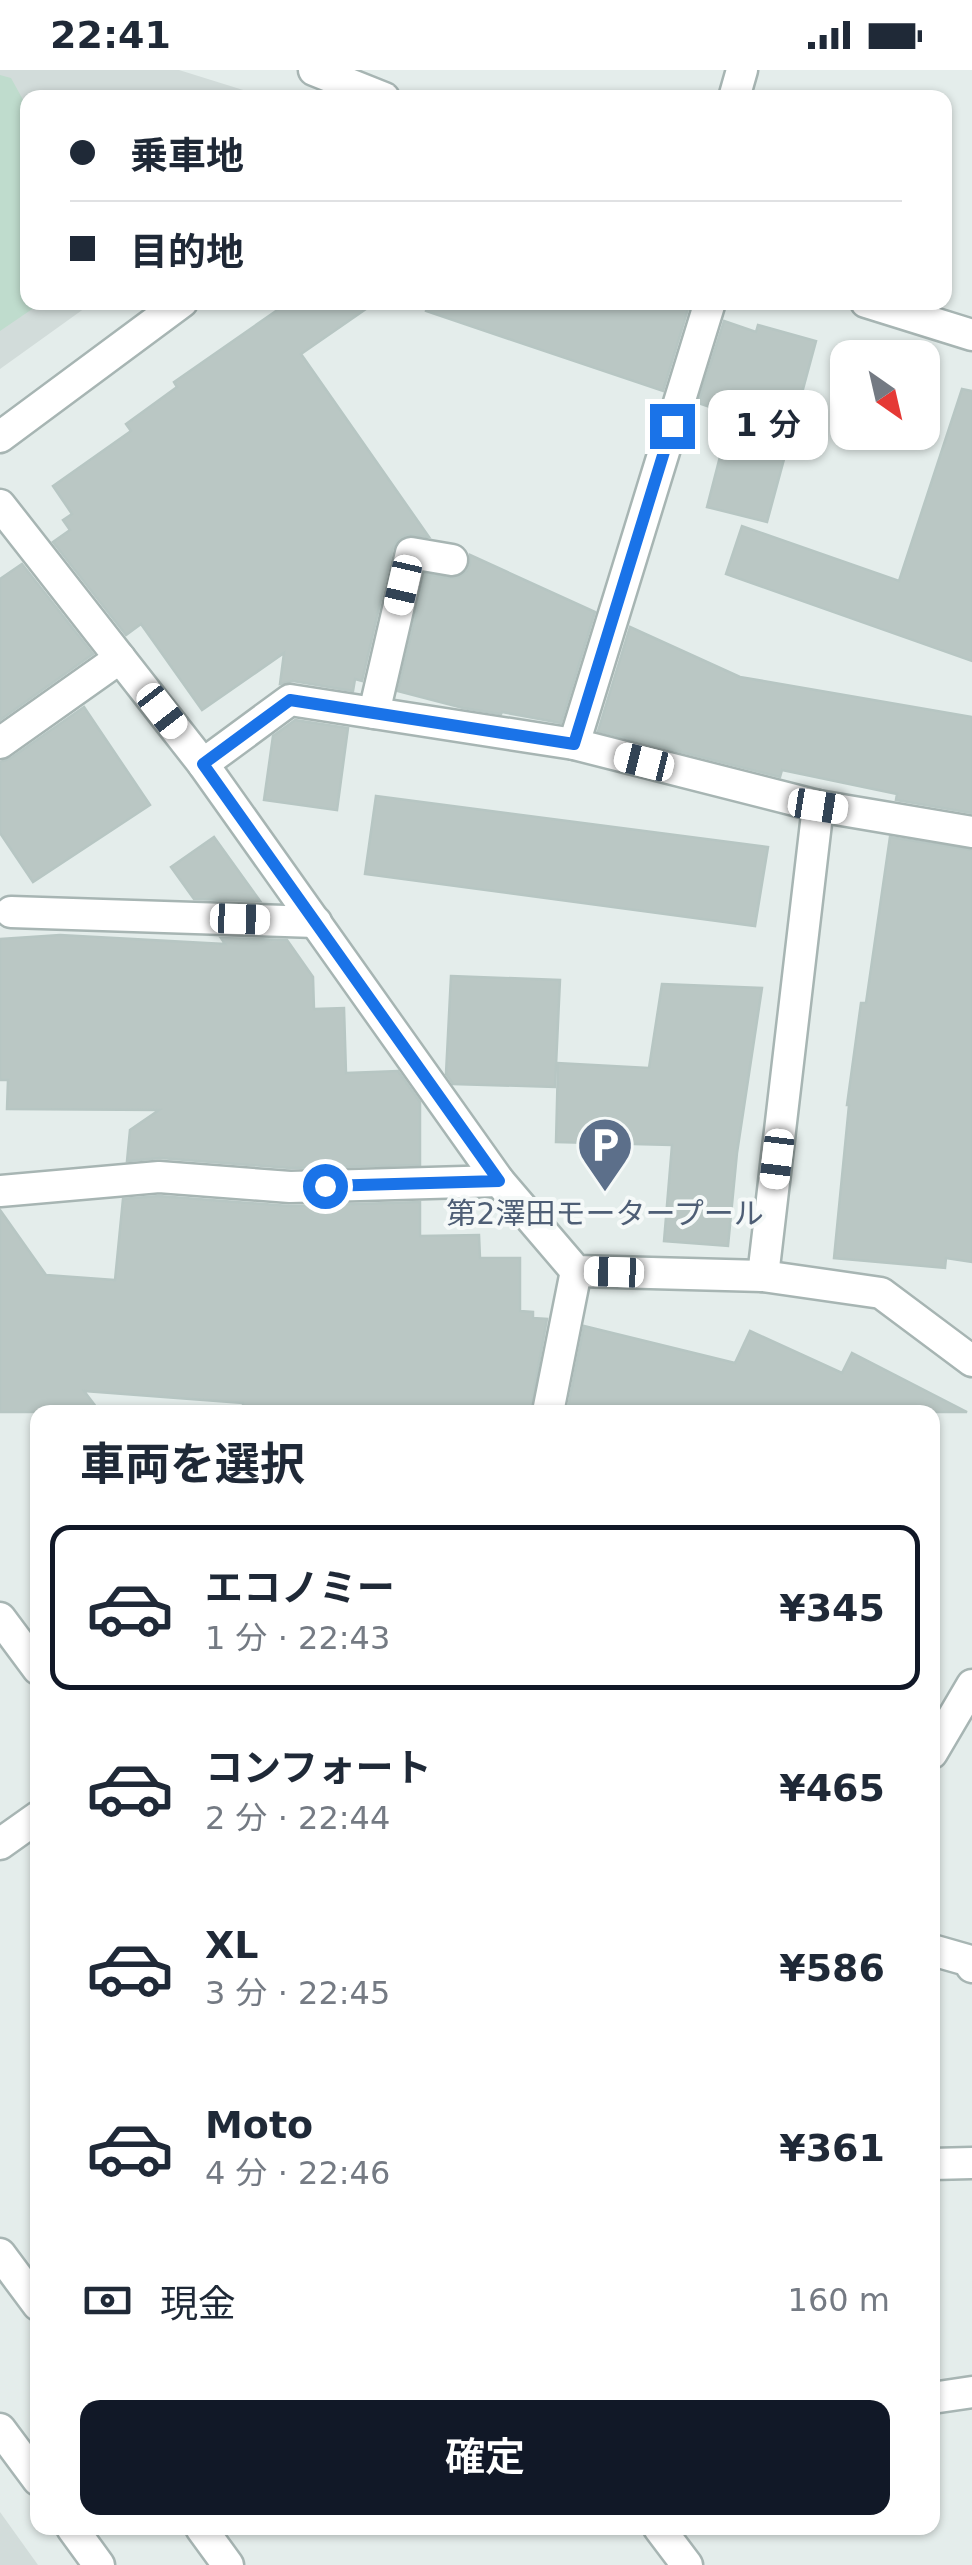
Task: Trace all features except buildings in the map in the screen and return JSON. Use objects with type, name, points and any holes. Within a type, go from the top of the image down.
[{"type":"street","points":[[314,70],[364,90]]},
{"type":"street","points":[[0,437],[171,310]]},
{"type":"street","points":[[574,744],[708,310]]},
{"type":"street","points":[[891,310],[972,336]]},
{"type":"street","points":[[0,505],[203,764],[499,1181],[576,1272],[763,1276],[881,1293],[972,1361]]},
{"type":"street","points":[[374,713],[410,553],[452,560]]},
{"type":"street","points":[[0,743],[120,658]]},
{"type":"street","points":[[203,764],[290,700],[574,744],[818,806],[972,832]]},
{"type":"street","points":[[763,1276],[818,806]]},
{"type":"street","points":[[11,912],[316,922]]},
{"type":"street","points":[[0,1191],[159,1177],[290,1187],[499,1181]]},
{"type":"street","points":[[549,1405],[576,1272]]},
{"type":"street","points":[[0,1618],[30,1658]]},
{"type":"street","points":[[940,1740],[972,1686]]},
{"type":"street","points":[[0,1844],[30,1823]]},
{"type":"street","points":[[940,1952],[966,1960],[972,1967]]},
{"type":"street","points":[[940,2164],[972,2163]]},
{"type":"street","points":[[0,2254],[30,2294]]},
{"type":"street","points":[[940,2397],[972,2392]]},
{"type":"street","points":[[0,2428],[30,2469]]},
{"type":"street","points":[[77,2535],[99,2565]]},
{"type":"street","points":[[206,2535],[228,2565]]},
{"type":"street","points":[[665,2535],[687,2565]]},
{"type":"shaded area","points":[[0,70],[179,70],[243,90],[20,90],[20,310],[82,310],[0,369]]},
{"type":"shaded area","points":[[0,2512],[38,2565],[0,2565]]},
{"type":"green space","points":[[0,75],[11,78],[20,94],[20,310],[31,310],[0,331]]},
{"type":"place","name":"第2澤田モータープール","points":[[605,1194]]},
{"type":"route","points":[[325,1186],[499,1181],[203,764],[290,700],[574,744],[672,426]]}]
